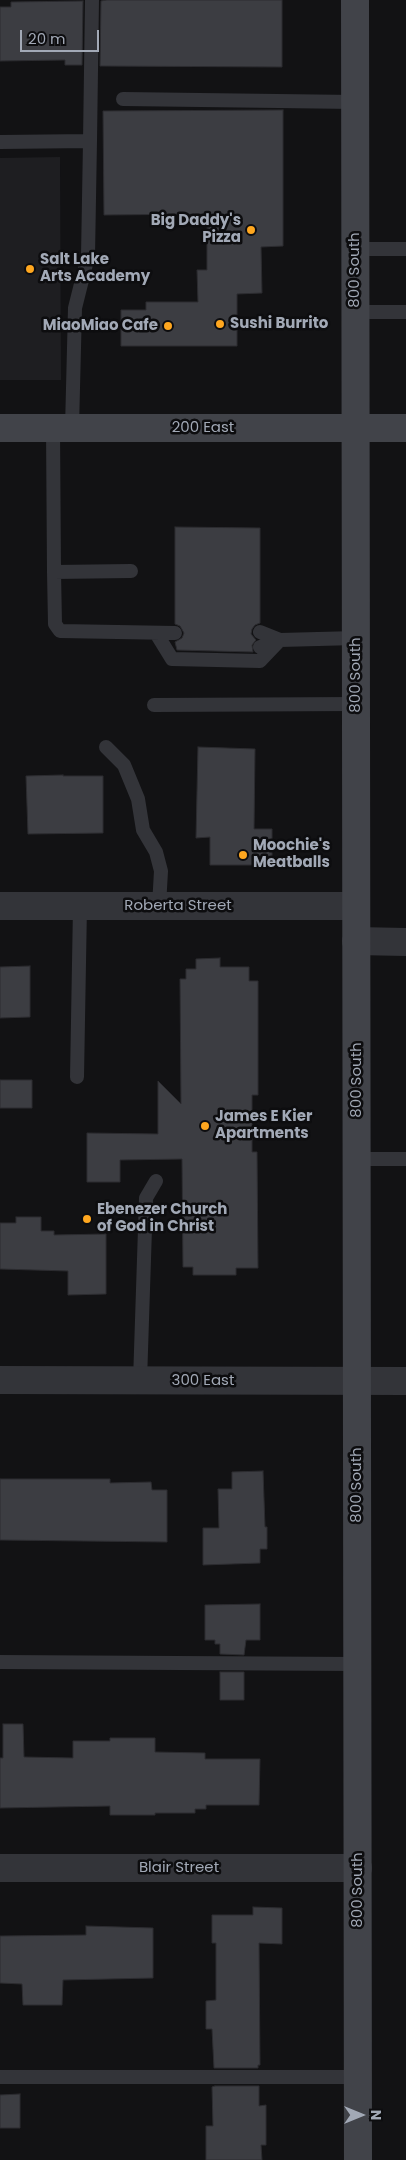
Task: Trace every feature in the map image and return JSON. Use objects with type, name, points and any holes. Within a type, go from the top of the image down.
[{"type":"main road","name":"800 South","points":[[355,0],[358,2160]]},
{"type":"main road","name":"200 East","points":[[0,428],[406,428]]},
{"type":"street","name":"Roberta Street","points":[[0,906],[356,906]]},
{"type":"street","points":[[356,941],[406,942]]},
{"type":"street","name":"300 East","points":[[0,1380],[406,1381]]},
{"type":"street","name":"Blair Street","points":[[0,1868],[358,1868]]},
{"type":"lane","points":[[92,0],[88,256],[75,308],[63,428],[54,572],[55,624],[60,631],[156,633],[175,640]]},
{"type":"lane","points":[[123,99],[355,102]]},
{"type":"lane","points":[[0,142],[90,141]]},
{"type":"lane","points":[[355,249],[406,249]]},
{"type":"lane","points":[[355,312],[406,312]]},
{"type":"lane","points":[[54,572],[131,571]]},
{"type":"lane","points":[[156,633],[172,660],[260,661],[280,640]]},
{"type":"lane","points":[[260,639],[356,638]]},
{"type":"lane","points":[[154,705],[356,704]]},
{"type":"lane","points":[[106,747],[124,765],[138,799],[143,830],[156,852],[161,871],[159,906]]},
{"type":"lane","points":[[77,1077],[80,906]]},
{"type":"lane","points":[[357,1159],[406,1159]]},
{"type":"lane","points":[[140,1381],[146,1198],[156,1180]]},
{"type":"lane","points":[[0,1662],[357,1664]]},
{"type":"lane","points":[[0,2077],[358,2077]]},
{"type":"shaded area","name":"Salt Lake Arts Academy","points":[[60,157],[61,380],[0,380],[0,158]]},
{"type":"building","points":[[282,0],[282,67],[100,66],[101,1]]},
{"type":"building","points":[[83,1],[82,65],[65,65],[65,60],[0,61],[0,7],[11,7],[11,2]]},
{"type":"building","points":[[283,110],[283,246],[261,247],[262,293],[237,294],[237,346],[121,346],[121,310],[146,310],[146,302],[198,302],[197,270],[207,270],[207,214],[104,215],[103,111]]},
{"type":"building","points":[[175,527],[260,528],[260,623],[252,629],[251,634],[256,640],[252,645],[253,652],[177,650],[175,642],[182,638],[184,633],[180,626],[175,624]]},
{"type":"building","points":[[198,747],[255,749],[254,829],[272,829],[272,865],[210,865],[210,837],[196,838]]},
{"type":"building","points":[[26,776],[103,776],[103,833],[28,834]]},
{"type":"building","name":"James E Kier Apartments","points":[[220,958],[220,967],[249,967],[249,981],[258,981],[258,1095],[252,1095],[252,1152],[257,1152],[258,1268],[236,1268],[236,1275],[193,1275],[193,1267],[183,1267],[182,1159],[120,1160],[120,1182],[87,1182],[87,1133],[158,1134],[158,1081],[181,1104],[180,979],[186,979],[186,969],[196,969],[196,959]]},
{"type":"building","points":[[30,966],[30,1017],[0,1018],[0,967]]},
{"type":"building","points":[[0,1080],[32,1080],[32,1108],[0,1108]]},
{"type":"building","points":[[16,1217],[41,1217],[41,1231],[54,1231],[54,1235],[106,1234],[106,1294],[68,1295],[68,1271],[0,1269],[0,1223],[16,1223]]},
{"type":"building","points":[[263,1471],[267,1549],[260,1549],[260,1563],[203,1565],[203,1528],[219,1528],[218,1489],[232,1489],[232,1472]]},
{"type":"building","points":[[0,1479],[110,1479],[110,1483],[151,1482],[152,1490],[167,1490],[167,1542],[0,1540]]},
{"type":"building","points":[[260,1604],[260,1640],[246,1640],[244,1655],[220,1654],[220,1644],[215,1644],[215,1640],[205,1640],[205,1605]]},
{"type":"building","points":[[220,1672],[244,1672],[244,1700],[220,1700]]},
{"type":"building","points":[[3,1724],[23,1724],[24,1757],[73,1758],[73,1741],[110,1741],[110,1738],[155,1738],[155,1752],[205,1753],[205,1759],[260,1759],[259,1805],[206,1805],[206,1809],[195,1809],[195,1813],[155,1813],[155,1815],[110,1815],[110,1806],[0,1808],[0,1758],[3,1758]]},
{"type":"building","points":[[253,1907],[282,1908],[282,1944],[259,1943],[260,2065],[258,2065],[258,2068],[214,2068],[212,2029],[206,2029],[206,2001],[216,2000],[216,1943],[212,1943],[212,1915],[253,1915]]},
{"type":"building","points":[[86,1926],[153,1928],[153,1978],[63,1980],[62,2005],[23,2005],[22,1984],[0,1983],[0,1936],[86,1935]]},
{"type":"building","points":[[259,2086],[259,2106],[266,2105],[266,2145],[261,2145],[262,2160],[206,2160],[206,2126],[213,2126],[212,2087]]},
{"type":"building","points":[[20,2094],[20,2128],[0,2128],[0,2095]]},
{"type":"place","name":"Big Daddy's Pizza","points":[[251,230]]},
{"type":"place","name":"Salt Lake Arts Academy","points":[[30,269]]},
{"type":"place","name":"Sushi Burrito","points":[[220,324]]},
{"type":"place","name":"MiaoMiao Cafe","points":[[168,326]]},
{"type":"place","name":"Moochie's Meatballs","points":[[243,855]]},
{"type":"place","name":"James E Kier Apartments","points":[[205,1126]]},
{"type":"place","name":"Ebenezer Church of God in Christ","points":[[87,1219]]}]
